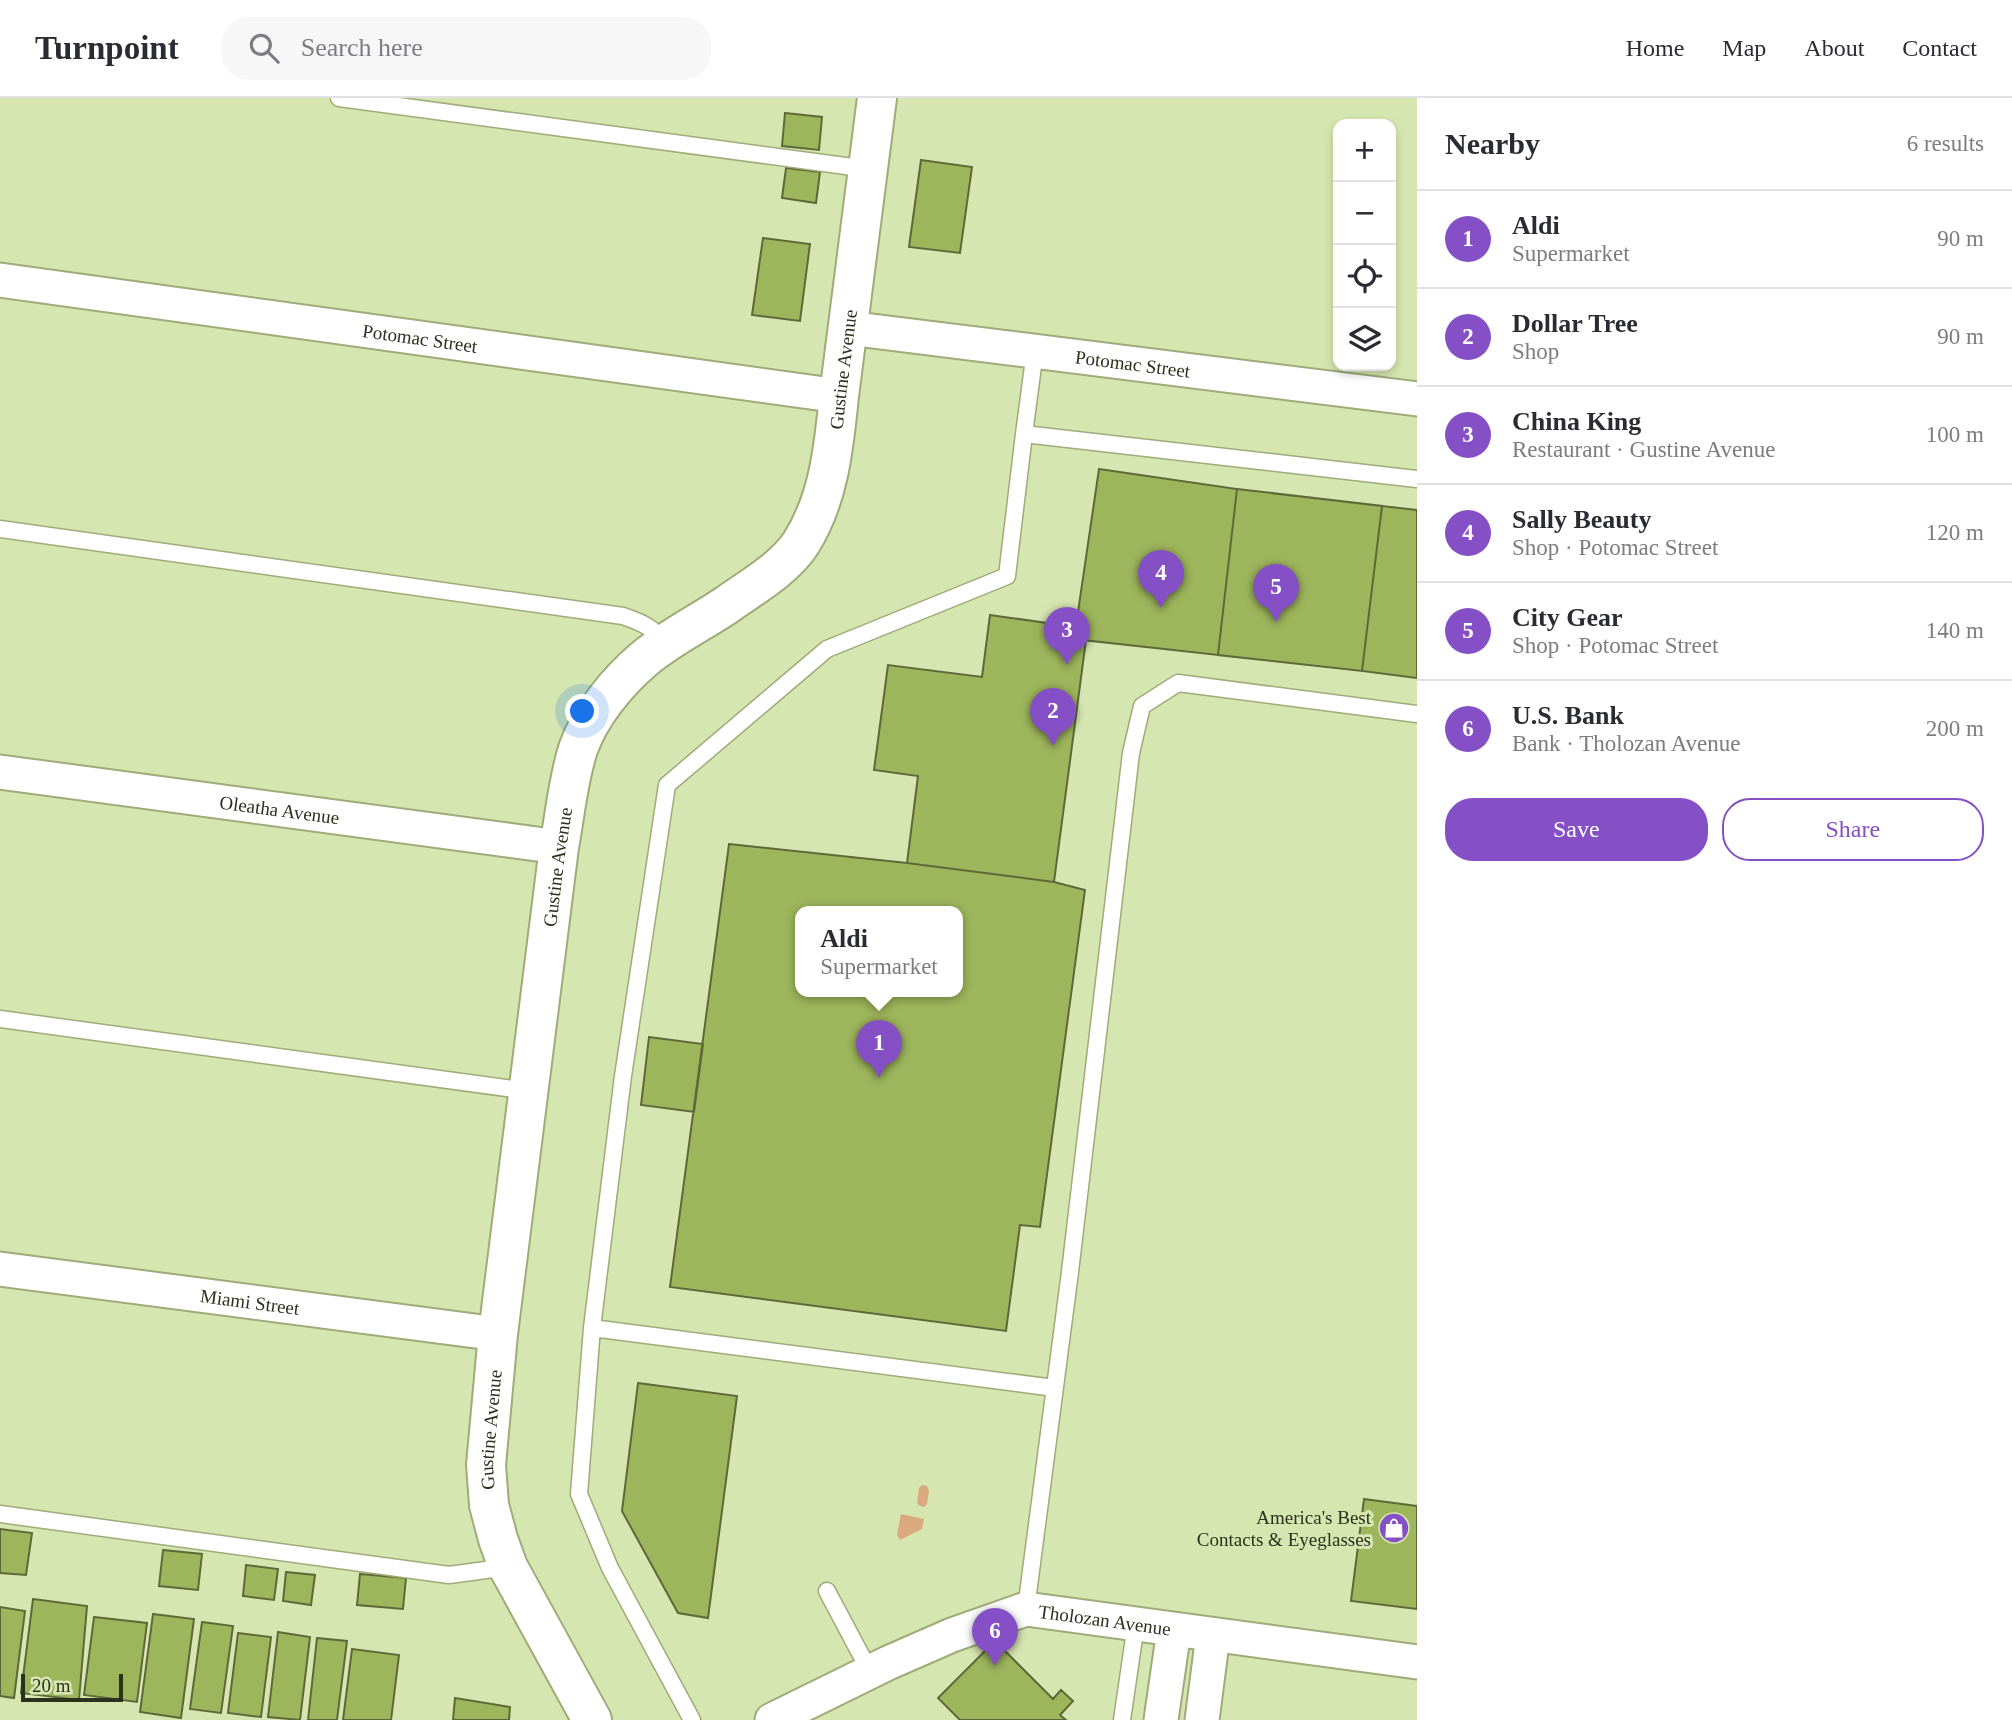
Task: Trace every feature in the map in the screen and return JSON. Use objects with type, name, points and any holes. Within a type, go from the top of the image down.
[{"type":"street","name":"Gustine Avenue","points":[[592,1720],[508,1567],[489,1504],[486,1465],[498,1335],[559,847],[570,784],[579,747],[595,716],[615,688],[643,660],[773,573],[800,545],[816,514],[828,477],[835,440],[877,98]]},
{"type":"street","name":"Potomac Street","points":[[0,280],[839,396]]},
{"type":"street","name":"Potomac Street","points":[[848,328],[1417,399]]},
{"type":"street","name":"Oleatha Avenue","points":[[0,772],[559,847]]},
{"type":"street","name":"Miami Street","points":[[0,1269],[498,1335]]},
{"type":"street","name":"Tholozan Avenue","points":[[772,1720],[952,1635],[1026,1609],[1417,1662]]},
{"type":"street","points":[[1161,1720],[1174,1630]]},
{"type":"street","points":[[1202,1720],[1213,1635]]},
{"type":"lane","points":[[339,98],[868,169]]},
{"type":"lane","points":[[692,1720],[610,1568],[579,1494],[592,1328],[623,1076],[667,785],[827,649],[1007,576],[1035,351]]},
{"type":"lane","points":[[1024,433],[1417,479]]},
{"type":"lane","points":[[0,529],[623,616],[647,625],[656,631],[665,644]]},
{"type":"lane","points":[[1026,1609],[1131,753],[1142,705],[1178,683],[1417,714]]},
{"type":"lane","points":[[0,1018],[529,1091]]},
{"type":"lane","points":[[592,1328],[1055,1388]]},
{"type":"lane","points":[[0,1514],[449,1575],[508,1567]]},
{"type":"lane","points":[[827,1591],[870,1672]]},
{"type":"lane","points":[[1122,1720],[1136,1625]]},
{"type":"shaded area","points":[[922,1485],[927,1486],[929,1491],[924,1507],[917,1503]]},
{"type":"shaded area","points":[[901,1514],[924,1519],[922,1529],[900,1540],[897,1535]]},
{"type":"building","points":[[785,113],[822,117],[819,150],[782,146]]},
{"type":"building","points":[[921,160],[972,167],[960,253],[909,247]]},
{"type":"building","points":[[786,168],[820,172],[816,203],[782,198]]},
{"type":"building","points":[[763,238],[810,244],[800,321],[752,315]]},
{"type":"building","points":[[1099,469],[1237,489],[1218,655],[1074,639]]},
{"type":"building","points":[[1237,489],[1382,506],[1362,671],[1218,655]]},
{"type":"building","points":[[1382,506],[1417,510],[1417,678],[1362,671]]},
{"type":"building","points":[[990,615],[1076,627],[1074,639],[1086,640],[1054,882],[907,863],[918,776],[874,770],[888,665],[982,677]]},
{"type":"building","points":[[729,844],[907,863],[1054,882],[1085,890],[1040,1227],[1020,1225],[1006,1331],[670,1287]]},
{"type":"building","points":[[649,1037],[703,1044],[694,1112],[641,1105]]},
{"type":"building","points":[[638,1383],[737,1396],[708,1618],[678,1613],[622,1511]]},
{"type":"building","points":[[1364,1499],[1417,1506],[1417,1609],[1351,1601]]},
{"type":"building","points":[[0,1529],[32,1533],[26,1575],[0,1573]]},
{"type":"building","points":[[163,1550],[202,1554],[198,1590],[159,1586]]},
{"type":"building","points":[[246,1565],[278,1569],[274,1600],[243,1596]]},
{"type":"building","points":[[286,1572],[315,1575],[311,1605],[283,1601]]},
{"type":"building","points":[[360,1574],[406,1578],[403,1609],[357,1605]]},
{"type":"building","points":[[33,1599],[87,1606],[79,1700],[21,1693]]},
{"type":"building","points":[[0,1607],[25,1611],[14,1698],[0,1696]]},
{"type":"building","points":[[153,1614],[194,1619],[181,1718],[140,1712]]},
{"type":"building","points":[[94,1617],[147,1623],[137,1702],[84,1695]]},
{"type":"building","points":[[202,1622],[233,1626],[221,1713],[190,1709]]},
{"type":"building","points":[[278,1632],[310,1637],[300,1720],[268,1717]]},
{"type":"building","points":[[238,1633],[271,1637],[261,1717],[228,1713]]},
{"type":"building","points":[[317,1638],[347,1641],[337,1720],[308,1720]]},
{"type":"building","points":[[995,1641],[1053,1699],[1061,1690],[1073,1701],[1060,1715],[1066,1720],[960,1720],[938,1698]]},
{"type":"building","points":[[352,1649],[399,1655],[391,1720],[343,1720]]},
{"type":"building","points":[[455,1698],[510,1707],[509,1720],[453,1720]]},
{"type":"place","name":"Sally Beauty","points":[[1161,608]]},
{"type":"place","name":"City Gear","points":[[1276,622]]},
{"type":"place","name":"China King","points":[[1067,665]]},
{"type":"place","name":"Dollar Tree","points":[[1053,746]]},
{"type":"place","name":"Aldi","points":[[879,1078]]},
{"type":"place","name":"America's Best Contacts & Eyeglasses","points":[[1394,1528]]},
{"type":"place","name":"U.S. Bank","points":[[995,1666]]}]
